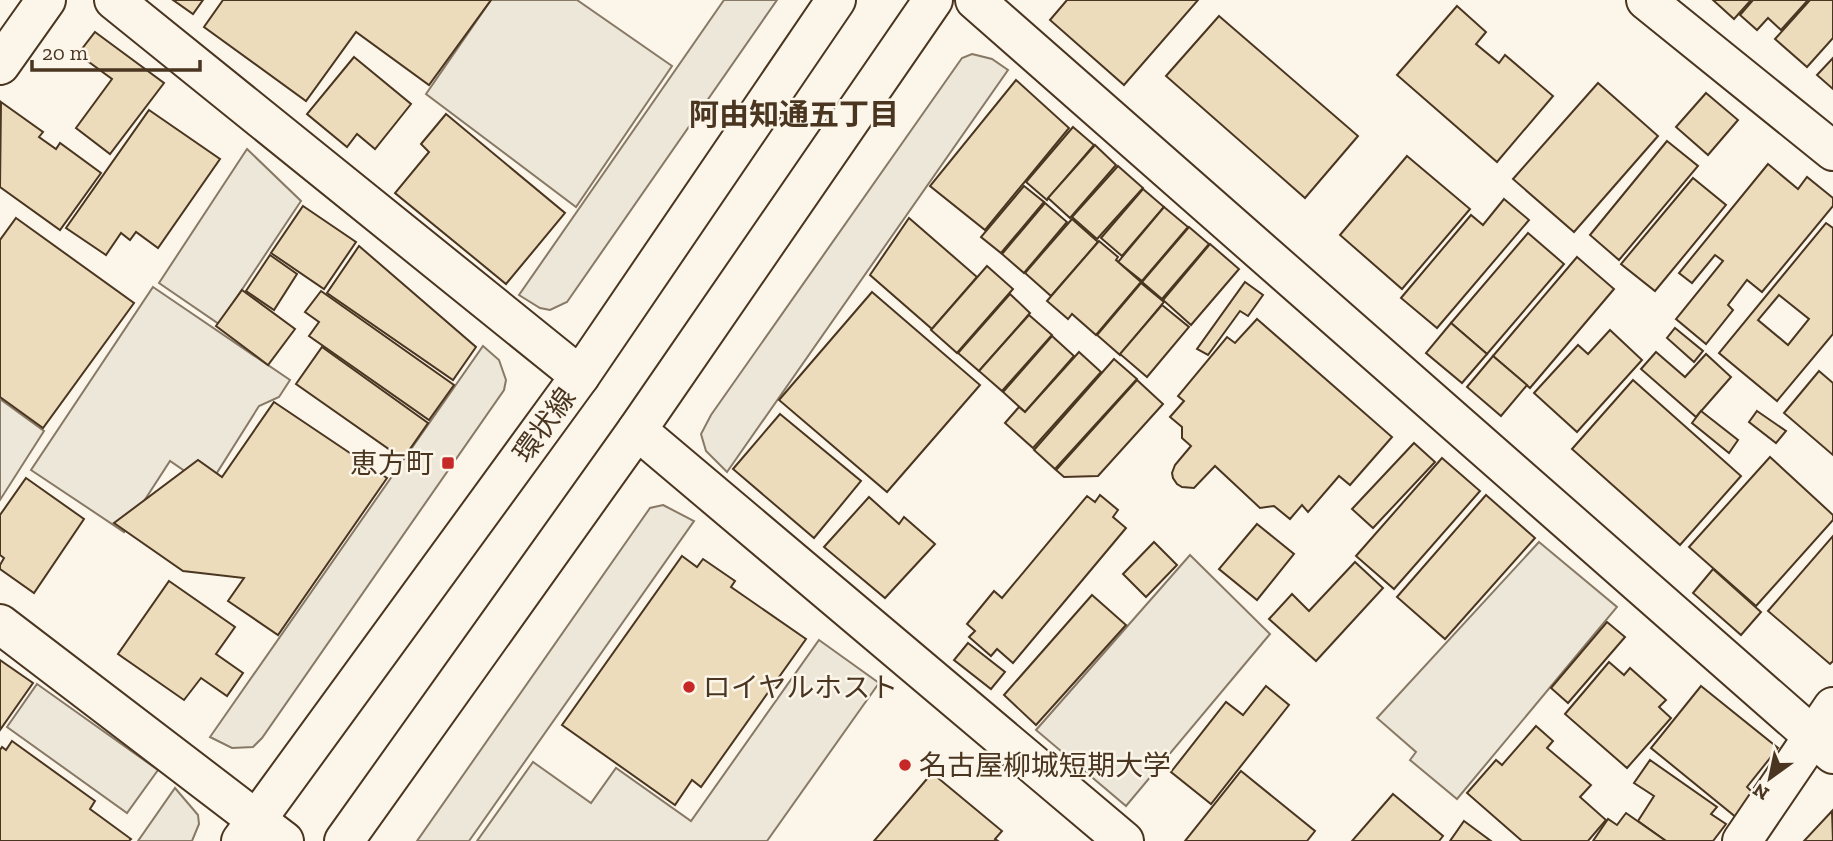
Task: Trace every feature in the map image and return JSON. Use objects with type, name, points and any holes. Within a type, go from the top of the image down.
[{"type":"street","points":[[0,65],[46,0]]},
{"type":"street","points":[[114,0],[580,376]]},
{"type":"street","name":"環状線","points":[[260,834],[580,376],[836,0]]},
{"type":"street","points":[[344,841],[637,430],[933,0]]},
{"type":"street","points":[[975,0],[1826,732],[1742,841]]},
{"type":"street","points":[[1646,0],[1833,151]]},
{"type":"street","points":[[637,430],[1124,841]]},
{"type":"street","points":[[0,624],[260,834]]},
{"type":"shaded area","points":[[491,0],[577,0],[672,66],[576,207],[426,94]]},
{"type":"shaded area","points":[[724,0],[777,0],[567,302],[550,310],[540,308],[519,295]]},
{"type":"shaded area","points":[[972,54],[992,59],[1008,70],[727,472],[706,451],[701,434],[711,415],[962,58]]},
{"type":"shaded area","points":[[247,149],[301,201],[219,324],[159,283]]},
{"type":"shaded area","points":[[153,287],[290,380],[279,397],[259,406],[208,487],[170,461],[124,532],[31,470]]},
{"type":"shaded area","points":[[483,346],[499,360],[506,380],[504,390],[262,738],[253,747],[232,748],[210,737]]},
{"type":"shaded area","points":[[0,399],[44,431],[0,500]]},
{"type":"shaded area","points":[[663,505],[694,521],[469,841],[417,841],[650,508]]},
{"type":"shaded area","points":[[1539,542],[1617,607],[1457,799],[1410,760],[1416,752],[1377,718]]},
{"type":"shaded area","points":[[1190,555],[1270,634],[1126,806],[1036,730]]},
{"type":"shaded area","points":[[819,640],[879,683],[767,841],[477,841],[533,762],[591,803],[616,768],[691,821]]},
{"type":"shaded area","points":[[37,684],[158,770],[127,813],[7,727]]},
{"type":"shaded area","points":[[175,788],[198,815],[199,824],[192,841],[138,841]]},
{"type":"building","points":[[173,0],[203,0],[193,14]]},
{"type":"building","points":[[223,0],[491,0],[429,85],[356,32],[306,101],[204,27]]},
{"type":"building","points":[[1067,0],[1198,0],[1124,85],[1050,20]]},
{"type":"building","points":[[1713,0],[1751,0],[1734,19]]},
{"type":"building","points":[[1753,0],[1808,0],[1781,30],[1768,18],[1757,30],[1740,15]]},
{"type":"building","points":[[1810,0],[1833,0],[1833,38],[1807,67],[1775,39]]},
{"type":"building","points":[[1457,6],[1486,32],[1476,44],[1499,63],[1505,55],[1553,96],[1497,162],[1397,75]]},
{"type":"building","points":[[1219,16],[1358,136],[1305,198],[1166,76]]},
{"type":"building","points":[[95,32],[164,83],[110,154],[76,128],[112,79],[78,54]]},
{"type":"building","points":[[354,57],[411,104],[375,149],[357,134],[347,147],[307,114]]},
{"type":"building","points":[[1833,58],[1833,89],[1817,75]]},
{"type":"building","points":[[1016,80],[1069,128],[985,230],[930,186]]},
{"type":"building","points":[[1598,83],[1658,136],[1574,232],[1513,179]]},
{"type":"building","points":[[1706,93],[1738,120],[1708,155],[1676,127]]},
{"type":"building","points":[[1,102],[43,132],[39,137],[56,149],[60,143],[101,173],[60,230],[0,187]]},
{"type":"building","points":[[149,110],[220,159],[158,248],[136,232],[130,240],[121,233],[106,255],[66,228]]},
{"type":"building","points":[[446,114],[565,213],[506,284],[395,193],[429,152],[421,144]]},
{"type":"building","points":[[1073,127],[1094,145],[1047,200],[1026,182]]},
{"type":"building","points":[[1667,141],[1698,166],[1619,260],[1590,235]]},
{"type":"building","points":[[1095,145],[1116,165],[1070,218],[1048,198]]},
{"type":"building","points":[[1407,156],[1470,209],[1402,289],[1340,235]]},
{"type":"building","points":[[1768,164],[1798,189],[1807,177],[1833,198],[1833,206],[1762,292],[1747,280],[1728,305],[1733,310],[1706,344],[1676,319],[1723,261],[1715,255],[1692,283],[1679,273]]},
{"type":"building","points":[[1118,166],[1143,188],[1097,239],[1072,217]]},
{"type":"building","points":[[1693,178],[1726,205],[1655,291],[1621,264]]},
{"type":"building","points":[[1024,186],[1044,202],[1001,253],[981,237]]},
{"type":"building","points":[[1143,189],[1164,207],[1122,256],[1101,238]]},
{"type":"building","points":[[1504,199],[1529,220],[1437,328],[1401,298],[1471,215],[1483,225]]},
{"type":"building","points":[[1045,203],[1067,222],[1024,273],[1002,254]]},
{"type":"building","points":[[303,206],[356,242],[324,289],[271,253]]},
{"type":"building","points":[[1164,207],[1188,227],[1142,281],[1118,262]]},
{"type":"building","points":[[16,218],[134,303],[43,428],[0,397],[0,240]]},
{"type":"building","points":[[909,218],[977,277],[932,329],[870,275]]},
{"type":"building","points":[[1072,219],[1098,242],[1051,296],[1025,273]]},
{"type":"building","points":[[1826,223],[1833,228],[1833,334],[1777,401],[1719,353]],"holes":[[[1779,295],[1809,319],[1788,345],[1758,320]]]},
{"type":"building","points":[[1189,227],[1209,244],[1162,299],[1142,282]]},
{"type":"building","points":[[1528,233],[1564,264],[1487,354],[1451,323]]},
{"type":"building","points":[[1099,241],[1141,282],[1096,335],[1072,314],[1068,319],[1047,301]]},
{"type":"building","points":[[1210,244],[1239,269],[1191,325],[1163,300]]},
{"type":"building","points":[[359,246],[476,347],[453,380],[327,293]]},
{"type":"building","points":[[270,255],[297,274],[274,310],[246,291]]},
{"type":"building","points":[[1577,257],[1614,289],[1530,388],[1493,356]]},
{"type":"building","points":[[987,266],[1013,289],[957,353],[931,330]]},
{"type":"building","points":[[1245,282],[1263,295],[1248,316],[1240,311],[1208,355],[1197,349]]},
{"type":"building","points":[[1141,283],[1164,302],[1120,355],[1097,335]]},
{"type":"building","points":[[242,290],[295,329],[268,365],[216,326]]},
{"type":"building","points":[[321,291],[454,385],[429,420],[309,336],[319,322],[305,312]]},
{"type":"building","points":[[872,292],[980,385],[887,492],[779,400]]},
{"type":"building","points":[[1010,294],[1030,313],[979,371],[958,353]]},
{"type":"building","points":[[1162,305],[1189,327],[1147,377],[1120,354]]},
{"type":"building","points":[[1029,315],[1052,335],[1002,391],[979,371]]},
{"type":"building","points":[[1257,319],[1392,437],[1350,485],[1339,476],[1308,512],[1302,505],[1290,519],[1274,506],[1260,508],[1215,466],[1194,488],[1177,484],[1172,473],[1175,465],[1191,446],[1182,438],[1182,427],[1170,417],[1184,401],[1178,396],[1227,337],[1235,343]]},
{"type":"building","points":[[1451,323],[1487,354],[1462,383],[1426,353]]},
{"type":"building","points":[[1675,328],[1703,351],[1694,362],[1667,338]]},
{"type":"building","points":[[1610,330],[1642,360],[1577,432],[1534,393],[1578,345],[1588,354]]},
{"type":"building","points":[[1052,336],[1074,356],[1025,412],[1003,392]]},
{"type":"building","points":[[322,347],[428,423],[403,459],[296,384]]},
{"type":"building","points":[[1079,352],[1101,372],[1033,448],[1005,423],[1019,407],[1025,412]]},
{"type":"building","points":[[1656,352],[1685,377],[1706,354],[1731,377],[1696,417],[1641,369]]},
{"type":"building","points":[[1493,356],[1527,385],[1501,416],[1467,387]]},
{"type":"building","points":[[1114,359],[1137,379],[1055,469],[1034,450]]},
{"type":"building","points":[[1819,371],[1833,383],[1833,455],[1784,413]]},
{"type":"building","points":[[1137,380],[1163,404],[1098,476],[1064,477],[1056,470]]},
{"type":"building","points":[[1633,380],[1741,476],[1680,545],[1572,449]]},
{"type":"building","points":[[274,402],[387,478],[278,635],[228,601],[244,578],[183,571],[114,523],[198,460],[222,477]]},
{"type":"building","points":[[1701,411],[1738,440],[1729,453],[1692,423]]},
{"type":"building","points":[[1757,411],[1786,431],[1776,443],[1749,422]]},
{"type":"building","points":[[780,414],[861,481],[814,538],[733,469]]},
{"type":"building","points":[[1414,443],[1435,462],[1373,528],[1352,509]]},
{"type":"building","points":[[1770,457],[1833,515],[1833,520],[1756,606],[1689,547]]},
{"type":"building","points":[[1442,458],[1480,491],[1394,589],[1356,556]]},
{"type":"building","points":[[26,478],[84,519],[34,593],[0,569],[4,558],[0,555],[0,515]]},
{"type":"building","points":[[1100,495],[1118,510],[1113,517],[1126,528],[1013,663],[997,649],[991,656],[969,637],[975,631],[967,624],[994,591],[1002,598],[1087,496],[1095,502]]},
{"type":"building","points":[[1486,495],[1535,538],[1445,639],[1397,597]]},
{"type":"building","points":[[869,497],[899,524],[904,517],[935,544],[885,598],[824,547]]},
{"type":"building","points":[[1257,524],[1294,554],[1257,600],[1219,569]]},
{"type":"building","points":[[1833,536],[1833,661],[1830,664],[1768,611]]},
{"type":"building","points":[[1154,542],[1177,565],[1146,597],[1123,574]]},
{"type":"building","points":[[682,556],[697,567],[703,559],[735,581],[731,587],[806,639],[701,787],[692,780],[675,805],[562,725]]},
{"type":"building","points":[[1355,562],[1383,588],[1316,661],[1269,619],[1292,594],[1309,611]]},
{"type":"building","points":[[1713,569],[1761,612],[1741,635],[1693,593]]},
{"type":"building","points":[[169,581],[235,627],[216,654],[243,673],[227,696],[201,678],[184,700],[118,654]]},
{"type":"building","points":[[1092,595],[1126,625],[1036,725],[1004,695]]},
{"type":"building","points":[[1607,622],[1625,637],[1568,703],[1551,688]]},
{"type":"building","points":[[968,643],[1005,672],[991,689],[954,660]]},
{"type":"building","points":[[0,660],[33,683],[0,730]]},
{"type":"building","points":[[1609,662],[1624,675],[1630,668],[1666,700],[1659,707],[1671,718],[1627,768],[1565,714]]},
{"type":"building","points":[[1266,686],[1289,705],[1211,804],[1171,772],[1226,702],[1243,715]]},
{"type":"building","points":[[1701,686],[1778,748],[1747,787],[1755,795],[1737,818],[1651,748]]},
{"type":"building","points":[[1536,726],[1553,741],[1547,748],[1591,785],[1580,797],[1606,820],[1588,841],[1522,841],[1467,793],[1496,760],[1502,765]]},
{"type":"building","points":[[12,741],[95,801],[90,809],[131,839],[0,841],[0,750],[2,747],[6,750]]},
{"type":"building","points":[[1650,760],[1717,807],[1711,814],[1726,824],[1713,841],[1666,841],[1638,821],[1654,796],[1634,783]]},
{"type":"building","points":[[1241,771],[1315,831],[1307,841],[1185,841]]},
{"type":"building","points":[[932,773],[1002,831],[995,839],[998,841],[874,841]]},
{"type":"building","points":[[1393,794],[1443,836],[1439,841],[1352,841]]},
{"type":"building","points":[[1832,811],[1833,841],[1804,841]]},
{"type":"building","points":[[1626,813],[1666,841],[1593,841],[1608,819],[1617,825]]},
{"type":"building","points":[[1464,821],[1491,841],[1450,841]]},
{"type":"place","name":"恵方町","points":[[448,463]]},
{"type":"place","name":"ロイヤルホスト","points":[[689,687]]},
{"type":"place","name":"名古屋柳城短期大学","points":[[905,765]]},
{"type":"district","name":"阿由知通五丁目","points":[[794,115]]}]
